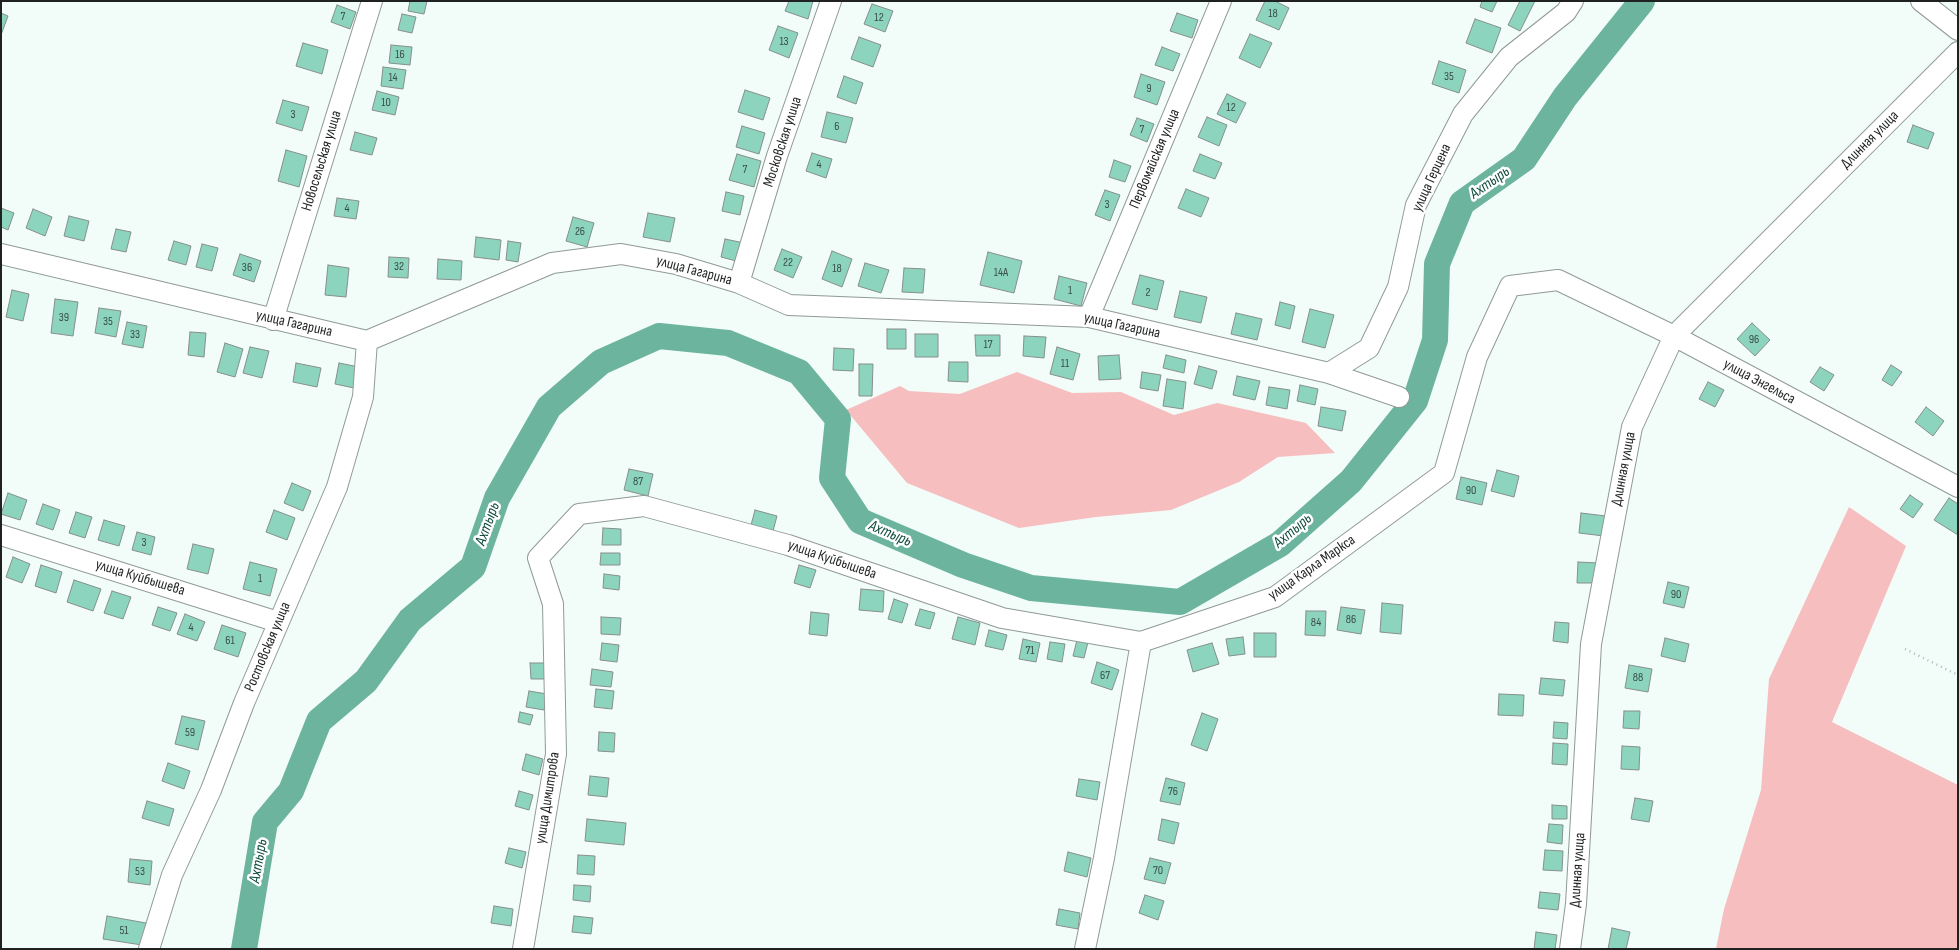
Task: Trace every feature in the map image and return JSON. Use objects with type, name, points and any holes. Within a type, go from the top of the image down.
[{"type":"street","name":"Новосельская улица","points":[[273,320],[372,1]]},
{"type":"street","name":"Московская улица","points":[[739,283],[777,156],[830,1]]},
{"type":"street","name":"Первомайская улица","points":[[1089,317],[1221,1]]},
{"type":"street","name":"улица Герцена","points":[[1329,373],[1369,348],[1398,287],[1416,205],[1463,114],[1509,57],[1566,12],[1572,1]]},
{"type":"street","points":[[1921,1],[1958,30]]},
{"type":"street","name":"Длинная улица","points":[[1570,949],[1576,904],[1591,644],[1632,427],[1674,336],[1958,52]]},
{"type":"street","name":"улица Гагарина","points":[[1,254],[367,341],[552,263],[621,254],[676,264],[739,283],[789,305],[1089,317],[1329,373],[1399,397]]},
{"type":"street","name":"улица Энгельса","points":[[1558,280],[1674,336],[1958,488]]},
{"type":"street","name":"улица Карла Маркса","points":[[1141,642],[1275,598],[1444,474],[1477,357],[1510,286],[1558,280]]},
{"type":"street","name":"Ростовская улица","points":[[149,949],[172,875],[211,790],[278,622],[337,487],[363,397],[367,341]]},
{"type":"street","name":"улица Куйбышева","points":[[538,558],[578,514],[644,506],[788,545],[1002,618],[1141,642]]},
{"type":"street","name":"улица Куйбышева","points":[[1,535],[278,622]]},
{"type":"street","name":"улица Димитрова","points":[[524,949],[556,754],[553,604],[538,558]]},
{"type":"street","points":[[1086,949],[1104,858],[1141,642]]},
{"type":"path","points":[[1905,649],[1958,675]]},
{"type":"shaded area","points":[[1017,372],[1072,393],[1121,392],[1174,415],[1217,403],[1306,423],[1335,453],[1278,457],[1239,482],[1171,510],[1096,517],[1019,528],[907,483],[846,410],[900,386],[909,391],[960,394]]},
{"type":"shaded area","points":[[1849,507],[1906,546],[1832,722],[1958,785],[1958,949],[1716,949],[1724,909],[1761,790],[1769,679]]},
{"type":"building","points":[[410,1],[427,1],[424,14],[408,11]]},
{"type":"building","points":[[789,1],[813,1],[808,19],[785,11]]},
{"type":"building","points":[[1265,1],[1275,1],[1289,8],[1279,30],[1256,20]]},
{"type":"building","points":[[1482,1],[1497,1],[1492,12],[1480,7]]},
{"type":"building","points":[[1520,1],[1535,1],[1520,31],[1508,25]]},
{"type":"building","points":[[872,4],[893,11],[885,32],[864,24]]},
{"type":"building","points":[[337,5],[356,12],[350,29],[331,22]]},
{"type":"building","points":[[1,13],[8,16],[1,35]]},
{"type":"building","points":[[1177,13],[1198,20],[1192,38],[1170,31]]},
{"type":"building","points":[[402,14],[416,17],[412,33],[398,30]]},
{"type":"building","points":[[1475,19],[1501,28],[1492,53],[1466,43]]},
{"type":"building","points":[[778,26],[798,33],[789,58],[769,50]]},
{"type":"building","points":[[1250,34],[1272,43],[1260,68],[1239,58]]},
{"type":"building","points":[[859,37],[881,45],[873,67],[851,59]]},
{"type":"building","points":[[303,43],[328,50],[322,74],[296,66]]},
{"type":"building","points":[[391,45],[412,47],[410,65],[389,63]]},
{"type":"building","points":[[1162,47],[1180,54],[1173,71],[1155,65]]},
{"type":"building","points":[[1439,61],[1466,70],[1459,93],[1432,84]]},
{"type":"building","points":[[383,67],[406,70],[403,89],[381,86]]},
{"type":"building","points":[[1141,74],[1165,82],[1157,105],[1134,97]]},
{"type":"building","points":[[844,76],[863,83],[856,104],[837,97]]},
{"type":"building","points":[[745,90],[770,98],[763,120],[738,112]]},
{"type":"building","points":[[377,91],[399,97],[395,115],[372,110]]},
{"type":"building","points":[[1227,94],[1246,103],[1236,123],[1217,114]]},
{"type":"building","points":[[283,100],[309,107],[302,131],[276,123]]},
{"type":"building","points":[[827,112],[853,118],[846,143],[821,137]]},
{"type":"building","points":[[1207,117],[1227,125],[1219,146],[1198,137]]},
{"type":"building","points":[[1137,118],[1154,124],[1147,142],[1130,135]]},
{"type":"building","points":[[1913,125],[1934,133],[1928,149],[1907,142]]},
{"type":"building","points":[[742,126],[765,133],[759,154],[736,147]]},
{"type":"building","points":[[355,132],[377,138],[372,155],[350,150]]},
{"type":"building","points":[[286,150],[307,156],[299,187],[278,181]]},
{"type":"building","points":[[812,153],[832,159],[826,178],[806,171]]},
{"type":"building","points":[[737,154],[761,161],[754,187],[729,180]]},
{"type":"building","points":[[1200,154],[1222,163],[1215,179],[1193,171]]},
{"type":"building","points":[[1114,160],[1131,166],[1125,182],[1109,177]]},
{"type":"building","points":[[1186,189],[1209,198],[1201,217],[1178,208]]},
{"type":"building","points":[[1105,190],[1120,195],[1110,221],[1095,215]]},
{"type":"building","points":[[726,192],[744,196],[740,215],[722,211]]},
{"type":"building","points":[[337,198],[359,201],[356,219],[334,216]]},
{"type":"building","points":[[1,208],[14,213],[8,230],[1,227]]},
{"type":"building","points":[[33,209],[52,217],[45,236],[26,228]]},
{"type":"building","points":[[648,213],[675,218],[670,242],[643,237]]},
{"type":"building","points":[[69,216],[89,221],[84,241],[64,236]]},
{"type":"building","points":[[573,217],[594,223],[587,247],[566,241]]},
{"type":"building","points":[[116,229],[131,232],[126,252],[111,249]]},
{"type":"building","points":[[476,237],[501,240],[499,260],[474,257]]},
{"type":"building","points":[[725,239],[744,243],[740,262],[721,257]]},
{"type":"building","points":[[174,241],[191,246],[186,265],[168,260]]},
{"type":"building","points":[[508,241],[521,243],[518,262],[506,260]]},
{"type":"building","points":[[202,244],[218,248],[212,271],[196,267]]},
{"type":"building","points":[[782,249],[802,257],[793,278],[774,270]]},
{"type":"building","points":[[832,251],[852,259],[842,287],[822,279]]},
{"type":"building","points":[[988,252],[1022,261],[1014,293],[980,285]]},
{"type":"building","points":[[240,254],[261,261],[254,282],[233,275]]},
{"type":"building","points":[[389,257],[409,258],[408,278],[388,277]]},
{"type":"building","points":[[438,259],[462,261],[461,280],[437,279]]},
{"type":"building","points":[[865,263],[889,270],[881,293],[858,286]]},
{"type":"building","points":[[328,265],[349,268],[346,297],[325,295]]},
{"type":"building","points":[[904,268],[925,269],[923,293],[902,292]]},
{"type":"building","points":[[1140,275],[1164,281],[1157,310],[1132,304]]},
{"type":"building","points":[[1059,276],[1087,283],[1081,306],[1054,299]]},
{"type":"building","points":[[12,290],[29,294],[23,321],[6,317]]},
{"type":"building","points":[[1180,291],[1207,297],[1201,323],[1174,317]]},
{"type":"building","points":[[55,299],[78,302],[73,336],[51,333]]},
{"type":"building","points":[[1280,302],[1295,306],[1290,329],[1275,325]]},
{"type":"building","points":[[99,308],[121,311],[116,337],[95,333]]},
{"type":"building","points":[[1310,309],[1334,315],[1325,348],[1302,342]]},
{"type":"building","points":[[1236,313],[1262,319],[1257,340],[1231,334]]},
{"type":"building","points":[[127,322],[147,326],[143,348],[122,344]]},
{"type":"building","points":[[1752,323],[1770,340],[1755,356],[1737,339]]},
{"type":"building","points":[[887,329],[906,329],[906,349],[887,349]]},
{"type":"building","points":[[190,332],[206,333],[204,357],[188,355]]},
{"type":"building","points":[[915,334],[938,334],[938,357],[915,357]]},
{"type":"building","points":[[975,335],[1000,335],[1000,356],[976,356]]},
{"type":"building","points":[[1024,336],[1046,337],[1044,358],[1023,356]]},
{"type":"building","points":[[225,343],[243,349],[235,377],[217,372]]},
{"type":"building","points":[[250,347],[269,351],[262,378],[243,373]]},
{"type":"building","points":[[1057,347],[1080,354],[1073,380],[1050,374]]},
{"type":"building","points":[[834,348],[854,349],[853,371],[833,370]]},
{"type":"building","points":[[1119,355],[1121,379],[1099,380],[1098,356]]},
{"type":"building","points":[[1166,355],[1186,360],[1184,373],[1163,368]]},
{"type":"building","points":[[949,362],[968,362],[968,382],[948,381]]},
{"type":"building","points":[[296,363],[321,368],[317,387],[293,382]]},
{"type":"building","points":[[339,363],[359,367],[354,388],[335,384]]},
{"type":"building","points":[[859,364],[873,364],[872,396],[859,396]]},
{"type":"building","points":[[1891,365],[1902,372],[1892,386],[1882,380]]},
{"type":"building","points":[[1199,366],[1217,371],[1212,389],[1194,384]]},
{"type":"building","points":[[1820,367],[1834,375],[1824,391],[1810,382]]},
{"type":"building","points":[[1142,372],[1161,375],[1158,391],[1140,388]]},
{"type":"building","points":[[1237,376],[1260,381],[1255,400],[1233,395]]},
{"type":"building","points":[[1167,379],[1186,382],[1183,409],[1163,406]]},
{"type":"building","points":[[1708,382],[1724,390],[1715,407],[1699,399]]},
{"type":"building","points":[[1300,385],[1318,389],[1315,405],[1297,401]]},
{"type":"building","points":[[1269,387],[1290,390],[1287,409],[1266,405]]},
{"type":"building","points":[[1321,407],[1346,411],[1342,431],[1318,426]]},
{"type":"building","points":[[1926,407],[1944,421],[1933,436],[1915,422]]},
{"type":"building","points":[[629,469],[653,474],[648,496],[624,490]]},
{"type":"building","points":[[1497,470],[1519,476],[1514,497],[1491,491]]},
{"type":"building","points":[[1461,477],[1487,483],[1482,505],[1456,499]]},
{"type":"building","points":[[292,483],[311,491],[303,511],[284,503]]},
{"type":"building","points":[[8,493],[27,500],[20,520],[1,514]]},
{"type":"building","points":[[1910,495],[1923,504],[1913,518],[1900,509]]},
{"type":"building","points":[[1949,498],[1958,504],[1958,535],[1934,520]]},
{"type":"building","points":[[43,504],[60,510],[53,530],[36,524]]},
{"type":"building","points":[[274,510],[295,518],[287,540],[266,532]]},
{"type":"building","points":[[755,510],[777,516],[773,531],[751,525]]},
{"type":"building","points":[[76,512],[92,517],[85,538],[69,533]]},
{"type":"building","points":[[1581,513],[1606,516],[1604,536],[1579,533]]},
{"type":"building","points":[[104,520],[125,526],[119,546],[98,540]]},
{"type":"building","points":[[603,528],[621,529],[621,545],[602,545]]},
{"type":"building","points":[[137,532],[155,537],[151,555],[132,550]]},
{"type":"building","points":[[193,544],[214,549],[208,574],[187,569]]},
{"type":"building","points":[[601,553],[620,553],[620,565],[600,565]]},
{"type":"building","points":[[13,557],[30,564],[22,583],[6,577]]},
{"type":"building","points":[[250,562],[277,569],[270,596],[243,589]]},
{"type":"building","points":[[1578,562],[1598,563],[1597,583],[1577,583]]},
{"type":"building","points":[[41,565],[62,572],[56,593],[35,586]]},
{"type":"building","points":[[799,565],[816,570],[810,588],[794,583]]},
{"type":"building","points":[[604,574],[620,576],[619,590],[603,588]]},
{"type":"building","points":[[74,580],[101,589],[93,611],[67,602]]},
{"type":"building","points":[[1668,582],[1689,587],[1684,608],[1663,603]]},
{"type":"building","points":[[861,589],[884,591],[883,612],[859,610]]},
{"type":"building","points":[[112,591],[131,597],[123,619],[104,613]]},
{"type":"building","points":[[894,599],[908,604],[902,623],[888,619]]},
{"type":"building","points":[[1382,603],[1403,605],[1401,634],[1380,632]]},
{"type":"building","points":[[158,607],[177,613],[170,631],[152,625]]},
{"type":"building","points":[[1341,607],[1365,610],[1361,634],[1337,630]]},
{"type":"building","points":[[920,609],[935,613],[930,629],[915,625]]},
{"type":"building","points":[[1306,611],[1326,611],[1325,636],[1305,635]]},
{"type":"building","points":[[811,612],[829,614],[827,636],[809,634]]},
{"type":"building","points":[[185,614],[205,622],[197,641],[177,634]]},
{"type":"building","points":[[601,617],[621,618],[620,635],[601,634]]},
{"type":"building","points":[[958,617],[980,623],[975,645],[952,639]]},
{"type":"building","points":[[1555,622],[1569,623],[1568,643],[1553,641]]},
{"type":"building","points":[[222,625],[246,633],[238,657],[214,649]]},
{"type":"building","points":[[989,630],[1007,635],[1003,650],[985,646]]},
{"type":"building","points":[[1254,633],[1276,633],[1276,657],[1254,657]]},
{"type":"building","points":[[1243,637],[1245,654],[1229,656],[1226,639]]},
{"type":"building","points":[[1665,638],[1689,644],[1685,662],[1661,656]]},
{"type":"building","points":[[1023,639],[1040,643],[1036,662],[1019,659]]},
{"type":"building","points":[[1077,640],[1088,642],[1084,658],[1073,656]]},
{"type":"building","points":[[1050,642],[1065,644],[1062,662],[1047,659]]},
{"type":"building","points":[[602,643],[619,645],[617,662],[600,660]]},
{"type":"building","points":[[1212,643],[1219,664],[1193,672],[1187,650]]},
{"type":"building","points":[[1097,662],[1119,670],[1112,690],[1091,683]]},
{"type":"building","points":[[530,663],[545,663],[545,679],[531,679]]},
{"type":"building","points":[[1629,665],[1652,669],[1648,692],[1625,688]]},
{"type":"building","points":[[592,669],[613,672],[611,687],[590,685]]},
{"type":"building","points":[[1541,678],[1565,680],[1563,696],[1539,694]]},
{"type":"building","points":[[596,689],[614,691],[612,709],[594,707]]},
{"type":"building","points":[[529,691],[547,694],[544,710],[526,707]]},
{"type":"building","points":[[1499,694],[1524,695],[1523,716],[1498,715]]},
{"type":"building","points":[[1624,711],[1640,711],[1639,729],[1623,728]]},
{"type":"building","points":[[520,712],[533,715],[530,725],[518,722]]},
{"type":"building","points":[[1202,713],[1218,719],[1207,751],[1191,745]]},
{"type":"building","points":[[182,716],[205,721],[198,750],[175,744]]},
{"type":"building","points":[[1554,722],[1568,723],[1567,739],[1553,738]]},
{"type":"building","points":[[599,732],[615,733],[614,752],[598,751]]},
{"type":"building","points":[[1553,743],[1568,744],[1567,765],[1552,764]]},
{"type":"building","points":[[1622,746],[1640,747],[1639,770],[1621,769]]},
{"type":"building","points":[[526,754],[543,759],[539,775],[522,770]]},
{"type":"building","points":[[168,763],[190,771],[184,789],[162,781]]},
{"type":"building","points":[[590,776],[609,778],[607,797],[588,795]]},
{"type":"building","points":[[1166,778],[1185,783],[1180,805],[1160,801]]},
{"type":"building","points":[[1079,779],[1100,782],[1097,800],[1076,796]]},
{"type":"building","points":[[519,791],[533,795],[529,810],[515,806]]},
{"type":"building","points":[[1635,798],[1653,801],[1649,822],[1631,819]]},
{"type":"building","points":[[147,801],[174,809],[169,826],[142,818]]},
{"type":"building","points":[[1552,805],[1567,806],[1567,819],[1552,819]]},
{"type":"building","points":[[587,819],[626,823],[624,845],[585,841]]},
{"type":"building","points":[[1162,819],[1179,823],[1174,844],[1158,840]]},
{"type":"building","points":[[1549,824],[1563,825],[1562,844],[1547,842]]},
{"type":"building","points":[[509,848],[526,852],[522,868],[505,863]]},
{"type":"building","points":[[1545,850],[1563,851],[1562,871],[1543,870]]},
{"type":"building","points":[[1068,852],[1091,858],[1087,877],[1064,871]]},
{"type":"building","points":[[578,855],[595,856],[594,875],[577,874]]},
{"type":"building","points":[[1150,858],[1171,863],[1165,884],[1144,879]]},
{"type":"building","points":[[130,859],[152,861],[150,885],[128,882]]},
{"type":"building","points":[[574,885],[591,886],[590,902],[573,900]]},
{"type":"building","points":[[1540,892],[1560,894],[1558,910],[1538,908]]},
{"type":"building","points":[[1145,895],[1164,901],[1158,920],[1139,913]]},
{"type":"building","points":[[494,906],[513,909],[511,926],[491,923]]},
{"type":"building","points":[[1059,909],[1080,913],[1078,929],[1056,925]]},
{"type":"building","points":[[107,916],[146,923],[142,945],[103,939]]},
{"type":"building","points":[[574,916],[593,918],[591,934],[572,932]]},
{"type":"building","points":[[1612,928],[1630,932],[1626,949],[1608,949]]},
{"type":"building","points":[[1536,932],[1557,935],[1555,949],[1534,949]]},
{"type":"waterway","name":"Ахтырь","points":[[244,949],[265,822],[291,791],[319,721],[366,681],[410,620],[473,567],[497,498],[549,407],[601,362],[659,336],[728,343],[799,372],[838,419],[832,478],[860,521],[963,565],[1031,588],[1180,602],[1280,544],[1351,481],[1415,401],[1435,340],[1437,264],[1462,203],[1524,159],[1565,97],[1642,1]]}]
